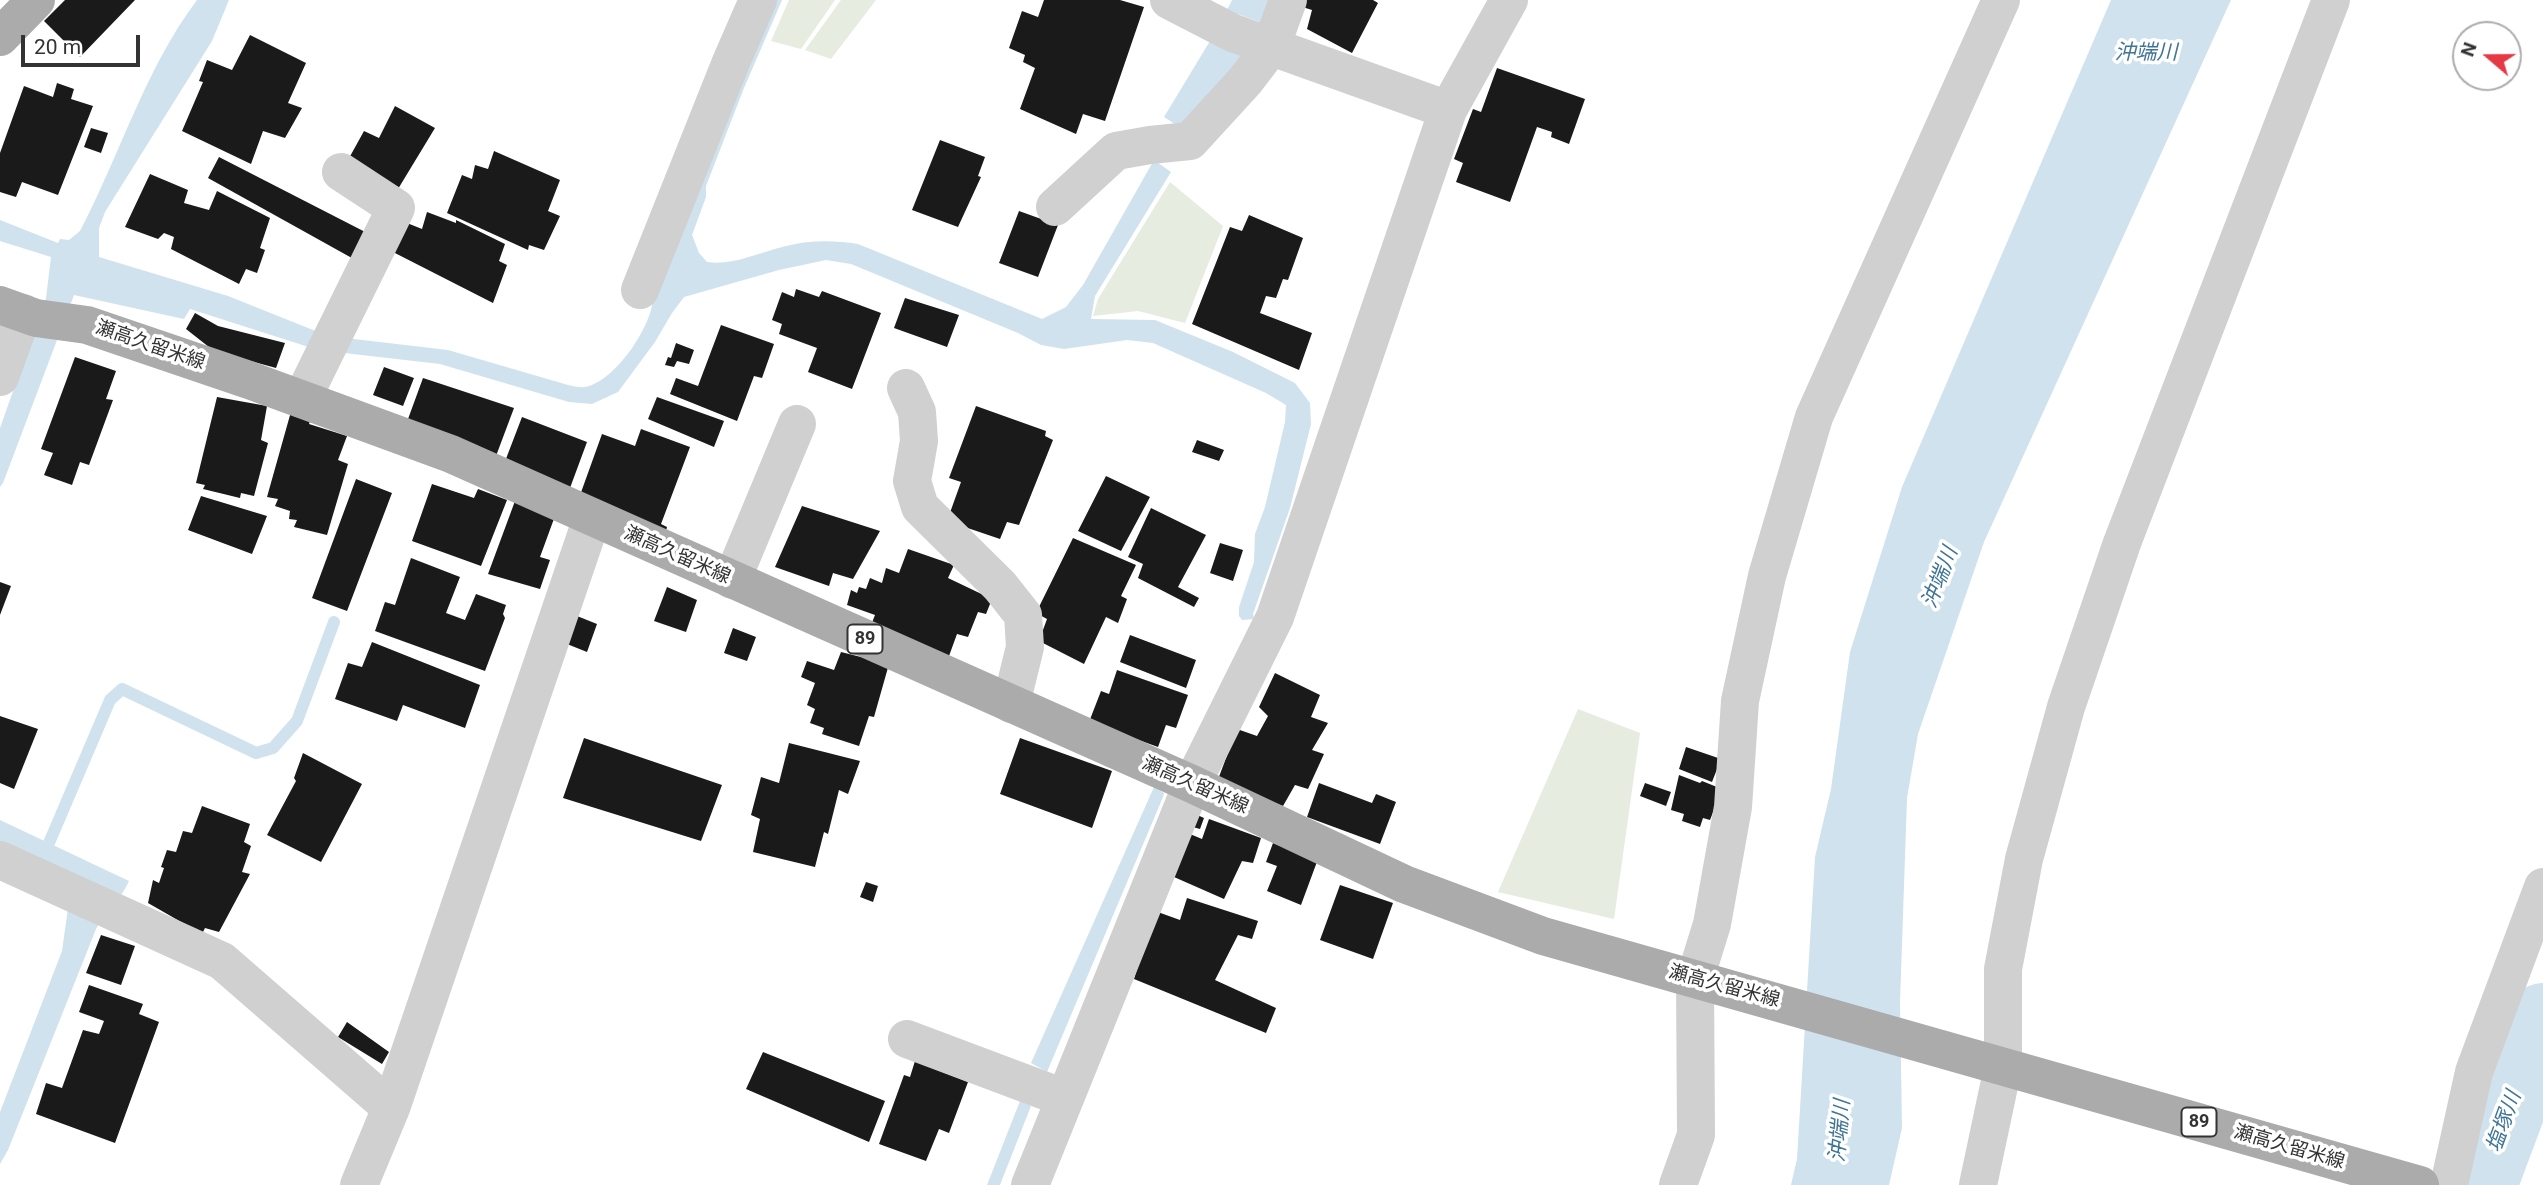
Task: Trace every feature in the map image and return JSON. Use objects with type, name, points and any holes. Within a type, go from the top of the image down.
[{"type":"main road","points":[[0,37],[36,0]]},
{"type":"main road","name":"瀬高久留米線","points":[[11,309],[36,318],[87,325],[451,454],[1192,785],[1404,884],[1543,936],[2420,1185]]},
{"type":"street","points":[[640,290],[730,62],[758,0]]},
{"type":"street","points":[[1169,0],[1208,9],[1233,33],[1448,110]]},
{"type":"street","points":[[1055,207],[1115,151],[1190,141],[1245,81],[1271,47],[1288,0]]},
{"type":"street","points":[[1030,1185],[1192,785],[1275,617],[1448,110],[1508,0]]},
{"type":"street","points":[[1678,1185],[1696,1135],[1710,983],[1712,923],[1733,807],[1740,701],[1767,576],[1814,417],[2001,0]]},
{"type":"street","points":[[1978,1185],[2003,969],[2024,859],[2066,707],[2122,543],[2331,0]]},
{"type":"street","points":[[302,399],[396,208],[341,172]]},
{"type":"street","points":[[0,377],[11,309]]},
{"type":"street","points":[[906,388],[917,412],[919,441],[912,481],[920,507],[1000,586],[1023,615],[1025,647],[1011,704]]},
{"type":"street","points":[[732,580],[797,424]]},
{"type":"street","points":[[359,1185],[391,1108],[592,518]]},
{"type":"street","points":[[0,860],[222,961],[391,1108]]},
{"type":"street","points":[[2449,1185],[2474,1072],[2543,887]]},
{"type":"street","points":[[907,1039],[1064,1098]]},
{"type":"shaded area","points":[[789,0],[835,0],[801,49],[771,41]]},
{"type":"shaded area","points":[[841,0],[876,0],[831,59],[805,50]]},
{"type":"shaded area","points":[[1170,182],[1223,226],[1185,323],[1138,311],[1093,316],[1098,299]]},
{"type":"shaded area","points":[[1578,709],[1640,733],[1614,919],[1498,892]]},
{"type":"water","points":[[197,0],[229,0],[212,41],[105,212],[99,228],[99,257],[228,296],[328,336],[448,350],[576,387],[597,383],[608,375],[630,351],[647,322],[653,297],[770,0],[782,0],[706,186],[706,197],[692,235],[699,253],[707,262],[735,261],[801,243],[829,241],[858,244],[1042,319],[1066,307],[1083,285],[1154,160],[1171,172],[1095,296],[1091,319],[1155,320],[1233,352],[1295,383],[1310,403],[1311,424],[1290,508],[1253,614],[1254,619],[1242,620],[1239,607],[1254,562],[1255,534],[1265,507],[1285,422],[1286,405],[1266,393],[1153,343],[1127,340],[1064,349],[1041,345],[851,264],[826,260],[779,270],[684,297],[618,392],[592,404],[569,402],[440,364],[318,350],[190,309],[184,319],[74,295],[0,487],[0,428],[46,298],[51,257],[0,241],[0,220],[58,243],[60,239],[69,240],[80,231],[162,55]]},
{"type":"water","points":[[1232,0],[1271,0],[1262,23],[1227,10]]},
{"type":"water","name":"沖端川","points":[[2111,0],[2231,0],[1984,542],[1918,734],[1907,798],[1900,1002],[1902,1128],[1889,1185],[1791,1185],[1797,1159],[1815,857],[1831,789],[1850,652],[1902,487]]},
{"type":"water","points":[[1210,41],[1249,56],[1184,130],[1164,117]]},
{"type":"water","points":[[1154,787],[1164,793],[1163,797],[1047,1072],[1031,1063]]},
{"type":"water","points":[[0,820],[129,881],[96,929],[8,1150],[0,1164],[0,1112],[62,951],[72,880],[0,842]]},
{"type":"water","points":[[1020,1101],[1031,1106],[1000,1185],[987,1185]]},
{"type":"building","points":[[65,0],[135,0],[80,57],[44,21]]},
{"type":"building","points":[[1044,0],[1120,0],[1144,7],[1105,121],[1083,114],[1076,134],[1020,109],[1035,68],[1023,62],[1025,55],[1009,48],[1022,11],[1038,17]]},
{"type":"building","points":[[1298,0],[1373,0],[1378,3],[1352,53],[1307,29],[1312,10],[1296,5]]},
{"type":"building","points":[[250,35],[306,63],[288,103],[302,108],[285,138],[263,131],[251,164],[182,131],[203,82],[199,81],[207,60],[232,70]]},
{"type":"building","points":[[1497,68],[1585,99],[1569,144],[1551,137],[1552,132],[1537,127],[1510,202],[1456,182],[1463,163],[1454,159],[1473,109],[1481,112]]},
{"type":"building","points":[[57,83],[74,89],[71,99],[93,106],[58,195],[22,182],[16,197],[0,192],[0,153],[24,86],[53,97]]},
{"type":"building","points":[[395,106],[435,128],[398,189],[348,160],[364,131],[379,138]]},
{"type":"building","points":[[91,128],[108,133],[101,153],[84,147]]},
{"type":"building","points":[[940,140],[985,157],[978,176],[981,177],[958,227],[912,210]]},
{"type":"building","points":[[494,151],[560,180],[548,211],[560,216],[544,250],[529,245],[528,250],[447,213],[462,175],[472,179],[475,165],[488,169]]},
{"type":"building","points":[[219,157],[373,236],[359,262],[208,178]]},
{"type":"building","points":[[150,174],[188,190],[184,203],[209,210],[217,191],[270,218],[260,248],[265,250],[257,273],[246,269],[239,284],[171,249],[174,237],[164,233],[158,239],[125,227]]},
{"type":"building","points":[[1019,211],[1058,225],[1038,277],[999,263]]},
{"type":"building","points":[[427,212],[456,223],[456,220],[505,244],[499,261],[507,265],[493,303],[391,251],[402,221],[422,229]]},
{"type":"building","points":[[1249,215],[1303,238],[1288,280],[1283,279],[1276,298],[1266,296],[1260,313],[1312,333],[1299,370],[1192,324],[1230,227],[1242,231]]},
{"type":"building","points":[[796,289],[819,297],[822,291],[881,313],[852,389],[808,372],[817,348],[779,334],[782,324],[772,320],[782,292],[794,297]]},
{"type":"building","points":[[905,298],[959,315],[947,347],[894,328]]},
{"type":"building","points":[[195,313],[218,326],[285,343],[276,368],[214,351],[186,329]]},
{"type":"building","points":[[721,325],[774,344],[762,378],[754,376],[737,421],[670,394],[676,378],[698,386]]},
{"type":"building","points":[[676,343],[694,350],[689,364],[677,361],[674,367],[665,365],[668,357],[671,358]]},
{"type":"building","points":[[75,357],[116,371],[106,399],[113,400],[89,465],[80,462],[72,485],[44,475],[53,453],[41,449]]},
{"type":"building","points":[[384,367],[414,378],[403,406],[373,395]]},
{"type":"building","points":[[423,378],[514,408],[496,456],[408,419]]},
{"type":"building","points":[[217,397],[267,406],[261,440],[268,443],[254,496],[241,493],[240,498],[203,489],[205,485],[196,483]]},
{"type":"building","points":[[657,397],[724,421],[714,447],[648,419]]},
{"type":"building","points":[[976,406],[1046,431],[1045,436],[1053,440],[1019,525],[1007,522],[1000,539],[947,521],[961,482],[949,478]]},
{"type":"building","points":[[292,408],[312,415],[309,424],[347,436],[338,460],[348,464],[327,535],[294,527],[297,520],[289,519],[290,511],[275,506],[278,499],[267,497]]},
{"type":"building","points":[[522,417],[587,442],[570,488],[504,464]]},
{"type":"building","points":[[641,429],[690,447],[661,524],[667,527],[666,531],[579,498],[602,434],[635,446]]},
{"type":"building","points":[[1197,440],[1224,450],[1219,461],[1192,452]]},
{"type":"building","points":[[1106,476],[1150,497],[1121,551],[1078,531]]},
{"type":"building","points":[[356,479],[392,493],[347,611],[312,598]]},
{"type":"building","points":[[432,484],[474,498],[478,489],[507,500],[481,566],[412,541]]},
{"type":"building","points":[[201,496],[267,516],[252,554],[188,530]]},
{"type":"building","points":[[515,501],[555,516],[540,557],[550,560],[540,589],[488,574]]},
{"type":"building","points":[[802,506],[880,531],[853,579],[833,573],[829,586],[775,567]]},
{"type":"building","points":[[1151,508],[1206,535],[1178,587],[1199,598],[1194,607],[1138,578],[1143,564],[1128,557]]},
{"type":"building","points":[[1073,538],[1136,565],[1121,596],[1127,599],[1118,623],[1106,617],[1084,664],[1039,641],[1047,619],[1036,613]]},
{"type":"building","points":[[1220,543],[1243,550],[1233,581],[1210,573]]},
{"type":"building","points":[[908,549],[954,565],[948,578],[992,599],[986,614],[978,612],[968,637],[957,634],[949,656],[871,625],[875,615],[847,605],[851,590],[857,593],[859,587],[866,589],[870,578],[882,583],[886,568],[899,573]]},
{"type":"building","points":[[411,558],[460,577],[446,613],[465,620],[476,594],[506,605],[503,614],[505,618],[485,671],[375,631],[385,602],[395,605]]},
{"type":"building","points":[[0,582],[11,586],[0,615]]},
{"type":"building","points":[[667,587],[697,600],[686,632],[654,621]]},
{"type":"building","points":[[577,616],[597,624],[587,652],[567,644]]},
{"type":"building","points":[[733,628],[756,637],[747,661],[724,653]]},
{"type":"building","points":[[1130,635],[1196,660],[1186,688],[1120,662]]},
{"type":"building","points":[[372,642],[480,685],[465,728],[403,705],[397,721],[335,699],[348,663],[362,667]]},
{"type":"building","points":[[841,652],[889,664],[874,717],[869,716],[859,746],[822,734],[824,728],[810,723],[815,709],[807,705],[815,683],[801,677],[807,661],[834,670]]},
{"type":"building","points":[[1117,670],[1188,695],[1176,728],[1166,725],[1158,747],[1089,722],[1101,691],[1109,694]]},
{"type":"building","points":[[1275,673],[1320,695],[1311,717],[1328,723],[1312,750],[1324,754],[1308,789],[1295,785],[1283,806],[1217,782],[1237,729],[1257,736],[1268,716],[1259,707]]},
{"type":"building","points":[[0,716],[38,729],[14,789],[0,783]]},
{"type":"building","points":[[584,738],[722,785],[701,841],[563,798]]},
{"type":"building","points":[[1020,738],[1112,771],[1092,828],[1000,794]]},
{"type":"building","points":[[789,743],[860,761],[848,794],[839,790],[828,834],[824,832],[815,867],[753,852],[760,819],[751,815],[761,777],[779,783]]},
{"type":"building","points":[[1686,747],[1721,759],[1712,782],[1679,769]]},
{"type":"building","points":[[303,753],[362,784],[321,862],[267,835],[296,781],[294,778]]},
{"type":"building","points":[[1679,775],[1722,789],[1710,820],[1703,818],[1700,827],[1682,821],[1684,814],[1671,810]]},
{"type":"building","points":[[1319,783],[1372,803],[1376,794],[1396,802],[1380,844],[1307,817]]},
{"type":"building","points":[[1645,783],[1671,792],[1666,806],[1640,796]]},
{"type":"building","points":[[202,806],[250,824],[244,842],[251,846],[242,872],[250,874],[219,932],[205,928],[202,934],[148,903],[153,880],[159,883],[167,850],[176,852],[183,831],[192,833]]},
{"type":"building","points":[[1193,813],[1204,818],[1200,829],[1189,826]]},
{"type":"building","points":[[1209,819],[1261,838],[1253,863],[1242,861],[1224,899],[1174,877],[1190,834],[1202,839]]},
{"type":"building","points":[[1273,843],[1318,859],[1301,905],[1267,891],[1277,866],[1266,862]]},
{"type":"building","points":[[866,882],[878,886],[873,902],[860,897]]},
{"type":"building","points":[[1340,885],[1393,903],[1373,959],[1320,940]]},
{"type":"building","points":[[1187,898],[1258,921],[1252,939],[1238,935],[1215,980],[1276,1008],[1266,1033],[1134,979],[1155,911],[1180,920]]},
{"type":"building","points":[[101,935],[135,946],[121,985],[86,973]]},
{"type":"building","points":[[89,985],[143,1004],[139,1014],[159,1022],[115,1143],[36,1114],[46,1083],[62,1088],[83,1030],[99,1034],[104,1021],[79,1012]]},
{"type":"building","points":[[347,1022],[389,1052],[382,1064],[338,1037]]},
{"type":"building","points":[[763,1052],[885,1101],[869,1142],[746,1089]]},
{"type":"building","points":[[915,1061],[968,1082],[949,1133],[939,1129],[926,1161],[879,1144],[904,1075],[910,1077]]},
{"type":"waterway","points":[[49,843],[110,700],[122,689],[256,753],[273,748],[297,721],[334,622]]},
{"type":"waterway","name":"塩塚川","points":[[2481,1185],[2543,1019]]}]
